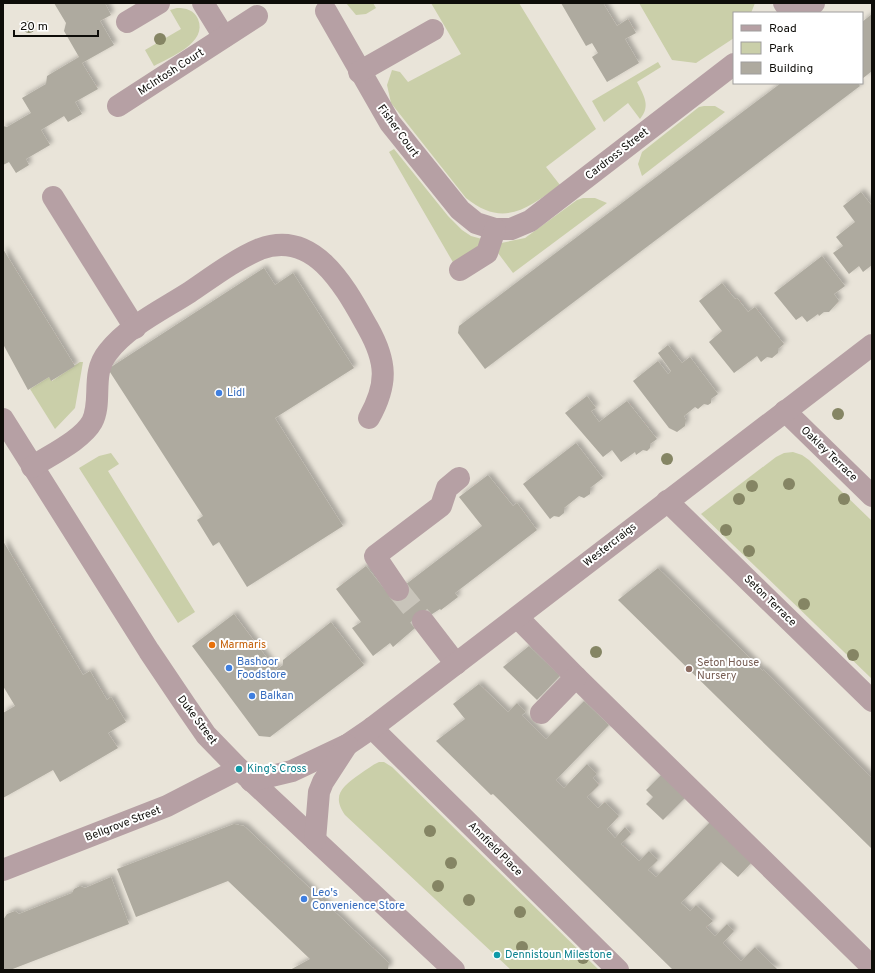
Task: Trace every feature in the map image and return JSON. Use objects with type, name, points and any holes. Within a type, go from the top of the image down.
[{"type":"street","points":[[128,22],[158,3]]},
{"type":"street","points":[[203,3],[224,37]]},
{"type":"street","points":[[784,3],[790,12]]},
{"type":"street","points":[[802,12],[814,3]]},
{"type":"street","name":"Fisher Court","points":[[326,11],[359,72],[390,123],[460,210],[476,223],[495,229]]},
{"type":"street","name":"McIntosh Court","points":[[118,106],[257,16]]},
{"type":"street","points":[[359,72],[433,30]]},
{"type":"street","name":"Cardross Street","points":[[495,229],[511,228],[530,221],[733,65]]},
{"type":"street","points":[[53,197],[135,328]]},
{"type":"street","points":[[460,270],[487,253],[495,229]]},
{"type":"street","points":[[32,467],[78,437],[93,421],[98,373],[102,361],[117,342],[135,328],[259,250],[278,245],[304,249],[313,253],[328,266],[377,344],[382,364],[383,388],[379,401],[370,418]]},
{"type":"street","name":"Westercraigs","points":[[245,775],[292,771],[347,745],[372,728],[518,618],[667,501],[872,345]]},
{"type":"street","name":"Oakley Terrace","points":[[785,411],[872,496]]},
{"type":"street","name":"Duke Street","points":[[3,419],[32,467],[206,735],[245,775],[454,970]]},
{"type":"street","points":[[398,590],[376,556],[441,506],[447,488],[459,478]]},
{"type":"street","name":"Seton Terrace","points":[[667,501],[872,702]]},
{"type":"street","points":[[518,618],[576,677],[872,967]]},
{"type":"street","points":[[423,621],[456,664]]},
{"type":"street","points":[[541,713],[576,677]]},
{"type":"street","name":"Annfield Place","points":[[372,728],[618,970]]},
{"type":"street","name":"Westercraigs","points":[[315,840],[316,805],[319,792],[323,782],[347,745]]},
{"type":"street","name":"Bellgrove Street","points":[[3,870],[245,775]]},
{"type":"green space","points":[[346,3],[373,3],[376,8],[366,14],[356,15]]},
{"type":"green space","points":[[431,3],[519,3],[596,129],[546,167],[560,185],[526,208],[514,212],[492,212],[479,207],[466,198],[391,103],[387,85],[392,70],[400,72],[408,82],[461,54]]},
{"type":"green space","points":[[639,3],[755,3],[751,12],[733,12],[733,39],[696,63],[672,60]]},
{"type":"green space","points":[[184,8],[194,13],[198,19],[200,28],[198,35],[193,42],[178,54],[154,66],[145,50],[181,29],[170,10]]},
{"type":"green space","points":[[658,62],[661,67],[637,82],[644,96],[646,105],[640,119],[628,103],[604,122],[592,101]]},
{"type":"green space","points":[[715,106],[725,112],[642,176],[638,164],[642,152],[699,107]]},
{"type":"green space","points":[[394,149],[448,216],[462,230],[471,236],[482,239],[481,244],[454,264],[389,152]]},
{"type":"green space","points":[[583,198],[595,198],[607,203],[513,273],[498,253],[501,243],[525,238],[577,200]]},
{"type":"green space","points":[[80,362],[83,362],[75,408],[55,429],[30,389],[49,377],[52,381]]},
{"type":"green space","points":[[793,452],[802,455],[809,460],[872,521],[872,679],[701,514],[776,457],[784,453]]},
{"type":"green space","points":[[111,453],[119,464],[108,471],[195,612],[178,623],[79,468],[99,456]]},
{"type":"green space","points":[[379,762],[384,762],[392,767],[599,970],[511,970],[345,815],[339,802],[339,796],[344,787],[354,778]]},
{"type":"building","points":[[54,3],[105,3],[111,15],[100,21],[114,45],[82,63],[98,89],[75,102],[82,114],[68,122],[64,116],[41,130],[50,145],[26,159],[29,165],[16,173],[9,162],[3,165],[3,126],[7,127],[31,113],[22,98],[46,84],[47,76],[79,57],[64,31],[66,23]]},
{"type":"building","points":[[561,3],[603,3],[617,26],[628,19],[636,33],[625,39],[639,63],[607,82],[592,57],[598,53],[592,43],[586,46]]},
{"type":"building","points":[[872,14],[872,71],[863,78],[863,21]]},
{"type":"building","points":[[780,84],[859,84],[860,86],[485,369],[458,333],[459,326]]},
{"type":"building","points":[[861,192],[872,206],[872,265],[863,272],[859,266],[849,274],[833,253],[843,246],[836,237],[855,222],[843,206]]},
{"type":"building","points":[[3,249],[75,366],[51,381],[49,377],[28,390],[3,344]]},
{"type":"building","points":[[822,256],[845,286],[834,294],[839,301],[829,312],[824,312],[819,316],[818,314],[807,322],[802,316],[796,320],[774,293]]},
{"type":"building","name":"Lidl","points":[[264,268],[275,285],[293,273],[354,368],[275,418],[343,526],[247,587],[219,542],[213,546],[197,520],[203,516],[108,369]]},
{"type":"building","points":[[722,283],[748,312],[755,307],[784,344],[778,349],[778,353],[772,358],[767,357],[761,362],[757,356],[734,373],[709,342],[722,331],[699,301]]},
{"type":"building","points":[[668,345],[682,363],[690,357],[718,394],[711,399],[711,403],[708,405],[704,404],[698,409],[695,407],[684,416],[686,420],[685,426],[677,432],[669,428],[633,381],[658,361],[668,374],[671,371],[658,353]]},
{"type":"building","points":[[587,396],[596,408],[591,411],[599,422],[627,401],[657,439],[650,444],[650,448],[647,451],[643,450],[636,455],[635,452],[621,462],[612,450],[603,457],[565,413]]},
{"type":"building","points":[[576,443],[603,478],[590,488],[590,494],[584,498],[579,496],[564,508],[564,513],[559,517],[554,516],[550,519],[523,484]]},
{"type":"building","points":[[488,475],[513,506],[517,503],[537,530],[455,593],[458,597],[441,610],[440,609],[429,616],[393,647],[390,643],[373,656],[352,628],[361,622],[336,589],[366,566],[390,596],[405,585],[482,526],[459,497]]},
{"type":"building","points":[[3,541],[83,675],[90,671],[107,700],[111,697],[126,722],[108,733],[118,748],[60,782],[53,770],[3,798],[3,713],[15,706],[3,686]]},
{"type":"building","points":[[658,568],[763,671],[763,669],[872,778],[872,849],[618,600]]},
{"type":"building","points":[[234,614],[276,670],[283,665],[283,660],[331,622],[364,665],[270,737],[259,736],[192,646]]},
{"type":"building","points":[[529,646],[560,676],[537,700],[503,667]]},
{"type":"building","points":[[479,684],[508,712],[517,703],[526,712],[522,715],[546,739],[584,701],[609,725],[556,780],[564,788],[587,764],[597,774],[593,778],[599,785],[587,797],[598,808],[605,802],[619,816],[607,829],[615,838],[625,827],[631,834],[621,844],[639,861],[649,851],[658,860],[648,870],[656,877],[711,821],[752,862],[738,877],[721,862],[681,903],[690,911],[696,905],[713,921],[706,927],[715,936],[727,924],[734,931],[723,943],[741,961],[755,947],[778,970],[673,970],[493,794],[491,795],[436,741],[465,719],[453,704]]},
{"type":"building","points":[[661,775],[685,798],[663,820],[646,804],[653,797],[646,790]]},
{"type":"building","points":[[234,824],[244,826],[389,963],[388,970],[290,970],[310,959],[228,881],[136,917],[117,869]]},
{"type":"building","points":[[111,877],[129,924],[10,970],[3,970],[3,920],[7,914],[15,911],[19,914],[72,893],[74,889],[80,886],[85,888]]},
{"type":"tunnel","points":[[398,590],[423,621]]},
{"type":"place","name":"Lidl","points":[[219,393]]},
{"type":"place","name":"Marmaris","points":[[212,645]]},
{"type":"place","name":"Bashoor Foodstore","points":[[229,668]]},
{"type":"place","name":"Seton House Nursery","points":[[689,669]]},
{"type":"place","name":"Balkan","points":[[252,696]]},
{"type":"place","name":"King’s Cross","points":[[239,769]]},
{"type":"place","name":"Leo's Convenience Store","points":[[304,899]]},
{"type":"place","name":"Dennistoun Milestone","points":[[497,955]]}]
